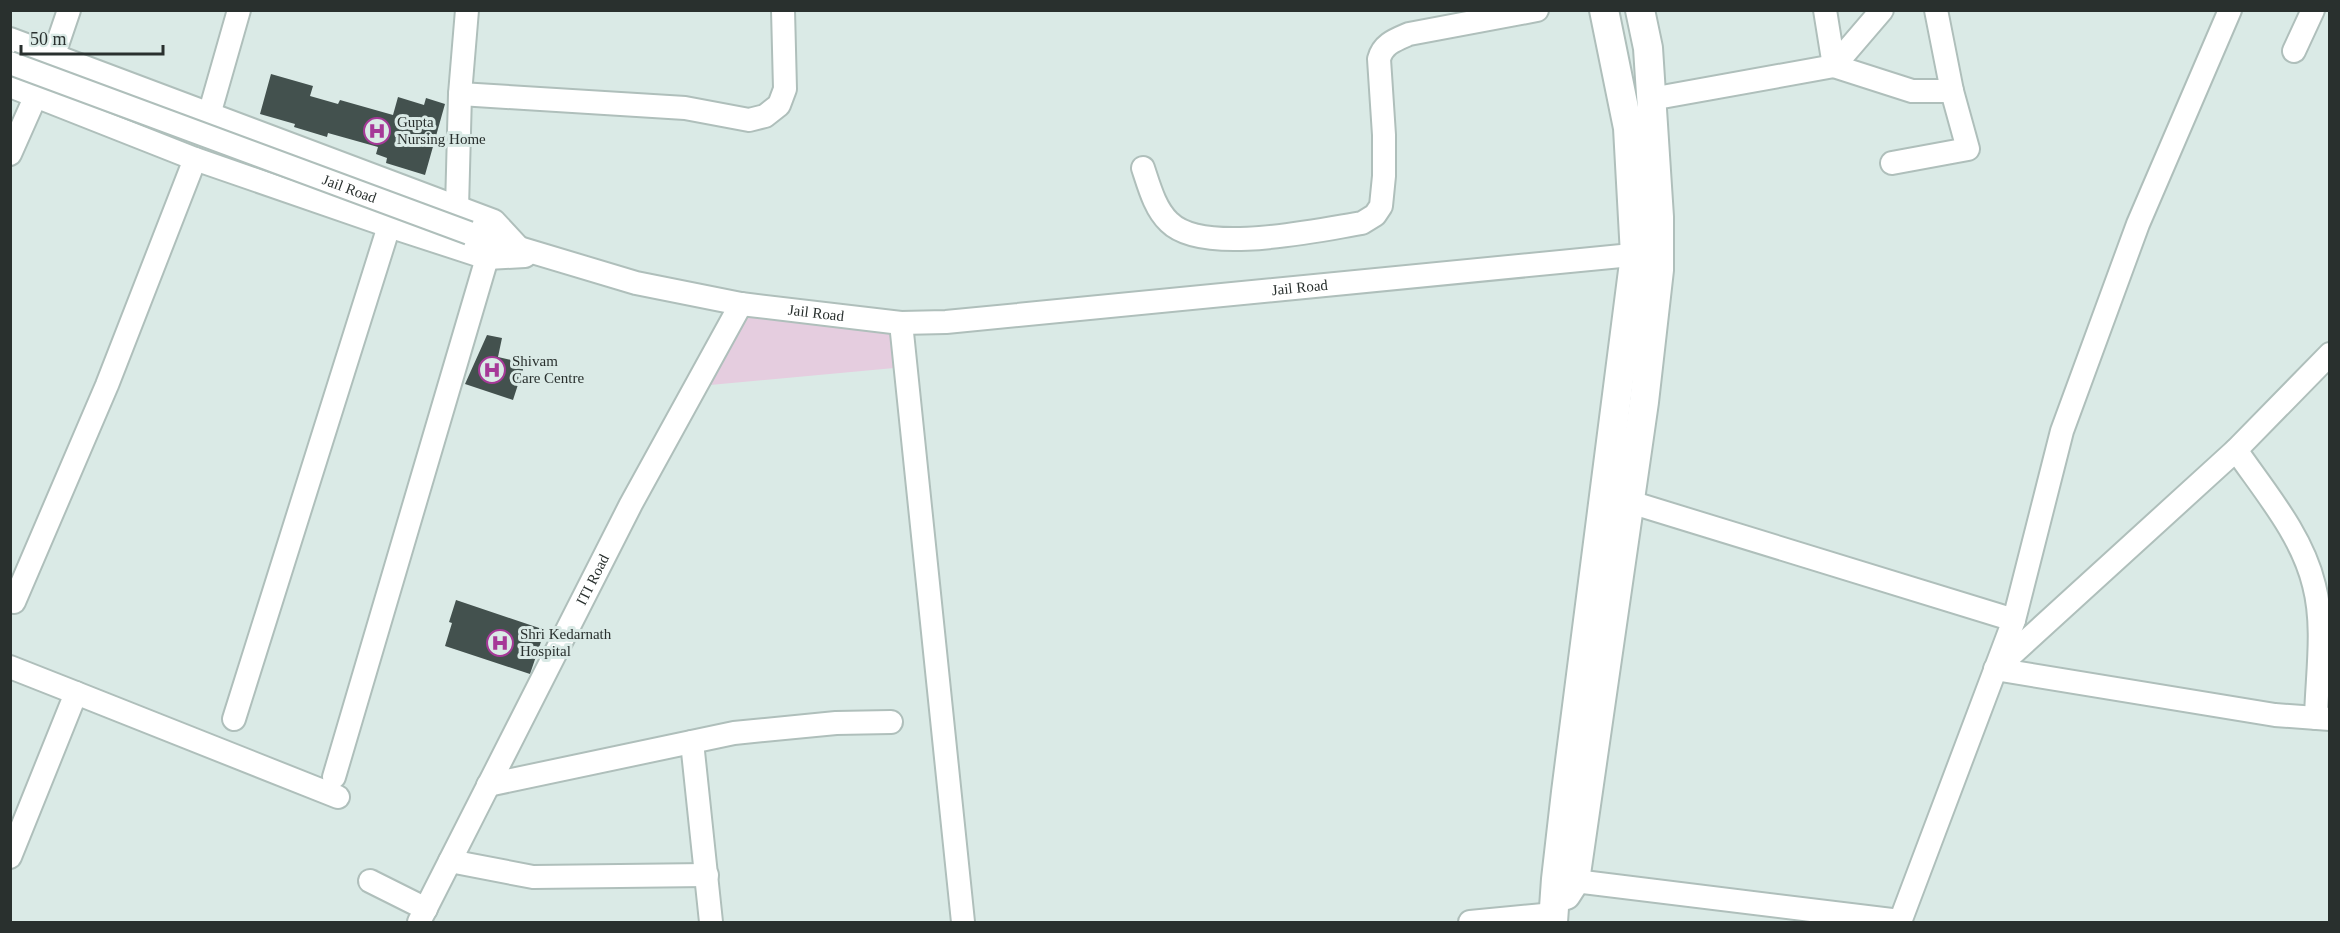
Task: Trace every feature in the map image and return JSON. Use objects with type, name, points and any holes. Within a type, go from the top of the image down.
[{"type":"main road","points":[[1554,918],[1575,881],[1647,378],[1647,253],[1628,128],[1604,10]]},
{"type":"main road","points":[[1554,918],[1564,803],[1647,253],[1659,217],[1648,48],[1640,10]]},
{"type":"street","points":[[10,154],[53,57],[69,10]]},
{"type":"street","points":[[209,115],[239,10]]},
{"type":"street","points":[[457,208],[460,94],[467,10]]},
{"type":"street","points":[[460,94],[685,108],[749,120],[765,116],[779,105],[785,89],[783,10]]},
{"type":"street","points":[[1143,168],[1157,206],[1169,223],[1201,237],[1264,239],[1362,223],[1375,216],[1381,206],[1384,176],[1379,59],[1381,50],[1392,41],[1409,34],[1537,10]]},
{"type":"street","points":[[1825,10],[1834,66]]},
{"type":"street","points":[[1834,66],[1882,10]]},
{"type":"street","points":[[1892,163],[1968,148],[1952,91],[1935,10]]},
{"type":"street","points":[[1575,881],[1900,922],[2014,620],[2062,431],[2138,224],[2230,10]]},
{"type":"street","points":[[2294,51],[2313,10]]},
{"type":"street","points":[[10,39],[494,221],[530,252]]},
{"type":"street","name":"Jail Road","points":[[10,63],[470,233],[636,284],[741,304],[901,323],[946,322],[1647,253]]},
{"type":"street","points":[[1651,99],[1834,66],[1912,91],[1952,91]]},
{"type":"street","points":[[10,86],[195,159],[487,258],[530,252]]},
{"type":"street","points":[[14,602],[107,385],[195,159]]},
{"type":"street","points":[[234,718],[389,226]]},
{"type":"street","points":[[10,667],[336,787],[487,258]]},
{"type":"street","name":"ITI Road","points":[[422,916],[631,504],[741,304]]},
{"type":"street","points":[[901,323],[963,922]]},
{"type":"street","points":[[1995,669],[2236,450],[2330,354]]},
{"type":"street","points":[[1995,669],[2275,715],[2323,718],[2319,620],[2315,586],[2307,561],[2284,519],[2236,450]]},
{"type":"street","points":[[1630,502],[2014,620]]},
{"type":"street","points":[[10,857],[76,693]]},
{"type":"street","points":[[488,785],[734,734],[836,723],[891,722]]},
{"type":"street","points":[[692,741],[711,922]]},
{"type":"street","points":[[450,861],[533,877],[707,875]]},
{"type":"street","points":[[370,880],[422,916]]},
{"type":"street","points":[[1470,922],[1554,918]]},
{"type":"shaded area","points":[[741,315],[899,332],[905,367],[710,385]]},
{"type":"building","points":[[271,74],[313,86],[310,96],[338,104],[340,100],[393,115],[398,97],[424,105],[426,98],[445,104],[425,175],[386,163],[387,158],[376,154],[378,147],[328,133],[327,137],[294,127],[295,124],[260,114]]},
{"type":"building","points":[[487,335],[502,338],[498,357],[525,363],[513,400],[465,384]]},
{"type":"building","points":[[456,600],[545,630],[530,674],[445,646]]},
{"type":"place","name":"Gupta Nursing Home","points":[[377,131]]},
{"type":"place","name":"Shivam Care Centre","points":[[492,370]]},
{"type":"place","name":"Shri Kedarnath Hospital","points":[[500,643]]}]
